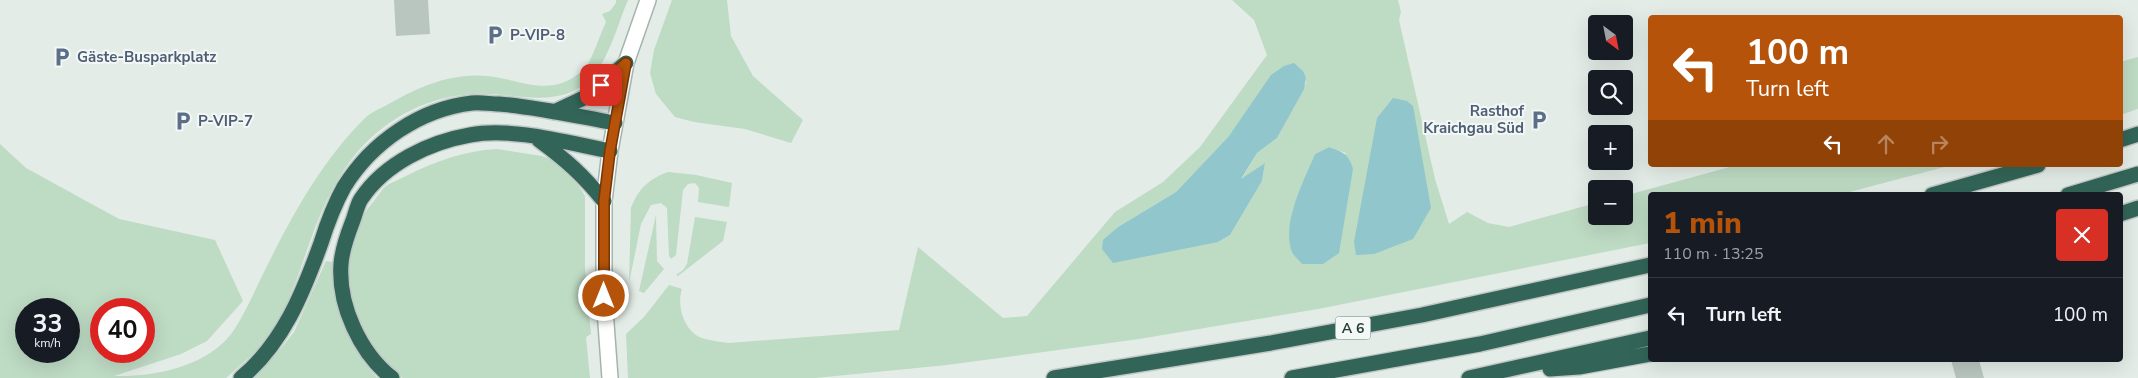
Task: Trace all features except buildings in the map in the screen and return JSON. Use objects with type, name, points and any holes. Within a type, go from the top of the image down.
[{"type":"highway","points":[[554,112],[588,96],[626,63]]},
{"type":"highway","points":[[241,378],[261,359],[286,326],[307,282],[329,219],[344,188],[365,158],[412,121],[443,109],[474,102],[518,106],[615,123]]},
{"type":"highway","points":[[392,378],[380,369],[363,346],[353,327],[345,301],[341,265],[346,239],[361,199],[392,168],[413,154],[443,141],[472,134],[501,133],[610,151]]},
{"type":"highway","points":[[2123,139],[2138,134]]},
{"type":"highway","points":[[536,138],[578,170],[604,201]]},
{"type":"highway","points":[[1943,192],[2031,167]]},
{"type":"highway","points":[[2078,192],[2138,174]]},
{"type":"highway","points":[[2123,213],[2138,208]]},
{"type":"highway","name":"A 6","points":[[1054,378],[1271,343],[1422,315],[1648,265]]},
{"type":"highway","points":[[1292,378],[1480,344],[1648,305]]},
{"type":"highway","points":[[1469,378],[1648,338]]},
{"type":"highway","points":[[1493,373],[1580,367],[1648,354]]},
{"type":"street","points":[[610,370],[604,296],[604,201],[610,151],[626,63],[648,0]]},
{"type":"green space","points":[[616,0],[628,0],[613,41],[598,70],[579,88],[551,97],[536,98],[475,94],[451,97],[416,108],[394,120],[371,138],[349,163],[331,192],[317,223],[285,310],[261,346],[226,378],[0,378],[0,144],[26,168],[119,219],[215,240],[243,301],[207,341],[181,354],[155,363],[155,298],[90,298],[90,363],[154,363],[114,376],[144,375],[174,369],[202,358],[215,350],[232,333],[310,187],[335,152],[366,117],[422,87],[460,76],[487,76],[525,84],[548,86],[560,84],[583,70],[590,61],[606,22],[602,14],[610,11]]},
{"type":"green space","points":[[672,0],[727,0],[731,36],[753,76],[803,120],[791,143],[745,129],[694,122],[675,117],[656,94],[650,73],[654,50]]},
{"type":"green space","points":[[1232,0],[1398,0],[1401,12],[1399,20],[1435,179],[1449,224],[1467,212],[1488,223],[1509,227],[1588,205],[1588,225],[1633,225],[1633,194],[1730,167],[1944,167],[1849,192],[1648,192],[1648,243],[1318,309],[1139,339],[947,365],[815,378],[628,378],[626,334],[644,317],[669,285],[682,289],[680,304],[687,326],[692,332],[705,339],[729,343],[899,330],[918,247],[1003,318],[1027,316],[1115,212],[1163,182],[1200,147],[1267,55],[1254,20]],"holes":[[[1299,67],[1306,78],[1306,83],[1277,138],[1257,153],[1241,180],[1265,163],[1262,181],[1230,235],[1218,242],[1113,232],[1118,227],[1176,192]],[[1329,147],[1346,153],[1289,233],[1293,209],[1315,154]]]},
{"type":"green space","points":[[2138,57],[2138,109],[2123,114],[2123,61]]},
{"type":"green space","points":[[497,149],[542,156],[557,162],[570,171],[585,196],[585,268],[591,334],[586,337],[590,378],[403,378],[384,362],[369,342],[357,319],[350,295],[348,270],[351,245],[359,222],[381,191],[391,183],[450,158],[473,152]]},
{"type":"green space","points":[[668,172],[696,175],[732,183],[729,207],[698,202],[699,188],[695,183],[688,184],[683,190],[676,255],[671,259],[669,256],[667,208],[661,203],[651,205],[641,224],[629,283],[631,208],[637,195],[645,185]]},
{"type":"green space","points":[[656,215],[657,261],[664,269],[644,293],[639,291]]},
{"type":"green space","points":[[695,217],[727,222],[723,241],[678,276],[676,275],[687,264]]},
{"type":"green space","points":[[326,261],[332,262],[337,296],[344,324],[357,350],[377,378],[252,378],[278,352],[294,332]]},
{"type":"water","points":[[1294,63],[1303,71],[1306,78],[1304,89],[1277,138],[1257,153],[1241,179],[1265,163],[1262,181],[1230,235],[1218,242],[1113,263],[1102,249],[1103,240],[1118,227],[1176,192],[1229,136],[1271,75],[1284,66]]},
{"type":"water","points":[[1393,98],[1407,101],[1413,106],[1431,208],[1413,239],[1374,254],[1356,255],[1354,242],[1377,118]]},
{"type":"water","points":[[1329,147],[1345,154],[1350,160],[1353,169],[1339,253],[1323,264],[1302,264],[1292,252],[1289,241],[1289,228],[1295,202],[1315,154]]},
{"type":"place","name":"P-VIP-8","points":[[495,35]]},
{"type":"place","name":"Gäste-Busparkplatz","points":[[62,57]]},
{"type":"place","name":"Rasthof Kraichgau Süd","points":[[1539,120]]},
{"type":"place","name":"P-VIP-7","points":[[183,121]]},
{"type":"route","points":[[601,85],[626,63],[610,151],[604,201],[604,296]]}]
